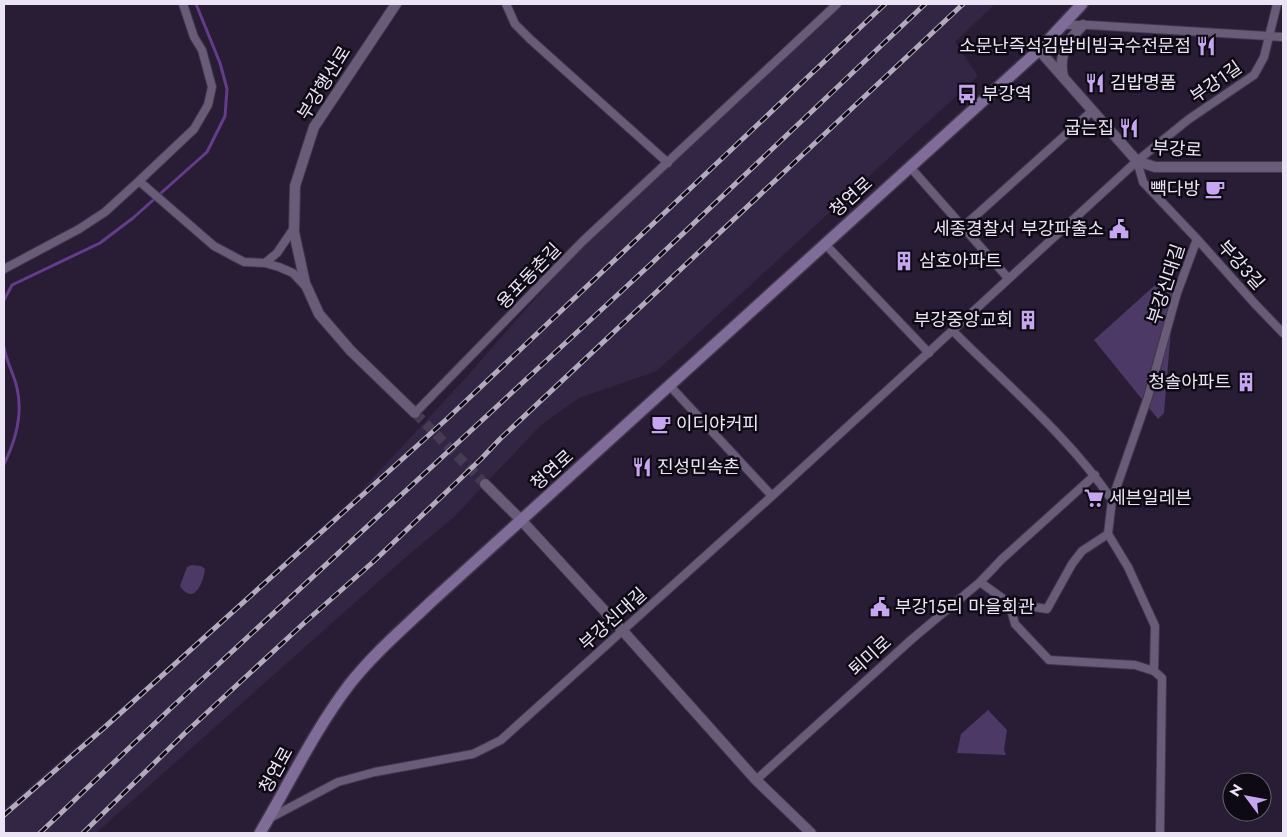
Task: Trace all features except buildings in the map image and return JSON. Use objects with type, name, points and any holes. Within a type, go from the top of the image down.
[{"type":"main road","name":"청연로","points":[[260,833],[314,738],[349,685],[385,646],[1040,50],[1082,4]]},
{"type":"street","points":[[4,269],[79,229],[105,212],[142,182],[194,130],[208,105],[212,87],[202,50],[194,37],[183,4]]},
{"type":"street","name":"부강행산로","points":[[396,4],[314,127],[295,186],[294,228],[308,290],[319,314],[345,344],[415,413]]},
{"type":"street","points":[[506,4],[515,24],[530,40],[668,163]]},
{"type":"street","name":"용포동촌길","points":[[415,413],[583,241],[837,4]]},
{"type":"street","name":"부강1길","points":[[1137,161],[1189,119],[1254,75],[1264,57],[1277,4]]},
{"type":"street","points":[[1062,25],[1283,37]]},
{"type":"street","points":[[1063,77],[1060,66],[1064,50],[1069,39],[1083,25]]},
{"type":"street","name":"부강로","points":[[1040,50],[1137,161],[1155,167],[1283,167]]},
{"type":"street","points":[[963,227],[1092,111]]},
{"type":"street","name":"부강신대길","points":[[268,819],[338,782],[375,772],[473,754],[501,740],[772,496],[1137,161],[1143,182],[1197,239],[1176,293],[1148,397],[1112,500]]},
{"type":"street","points":[[910,167],[1008,278]]},
{"type":"street","points":[[142,182],[214,246],[244,262],[265,263],[293,273],[308,290]]},
{"type":"street","points":[[265,263],[277,253],[294,228]]},
{"type":"street","name":"부강3길","points":[[1197,239],[1283,333]]},
{"type":"street","points":[[825,244],[928,353]]},
{"type":"street","points":[[953,331],[1041,418],[1095,475],[1112,500],[1108,534],[1128,567],[1155,626],[1154,671]]},
{"type":"street","points":[[670,386],[772,496]]},
{"type":"street","points":[[1095,475],[1002,559],[980,582],[1009,603],[1047,609],[1072,564],[1082,551],[1108,534]]},
{"type":"street","points":[[485,484],[522,521],[623,631],[756,780],[811,833]]},
{"type":"street","name":"퇴미로","points":[[756,780],[912,639],[980,582]]},
{"type":"street","points":[[1009,603],[1015,624],[1049,660],[1135,665],[1154,671],[1162,678],[1160,833]]},
{"type":"shaded area","points":[[841,4],[995,4],[955,42],[978,76],[657,371],[579,398],[541,425],[455,516],[404,559],[96,833],[4,833],[4,809],[159,675],[359,493],[461,383],[570,259]]},
{"type":"shaded area","points":[[1164,277],[1175,281],[1164,413],[1158,419],[1094,340]]},
{"type":"shaded area","points":[[192,565],[201,566],[205,569],[197,591],[190,594],[185,592],[180,586],[187,567]]},
{"type":"shaded area","points":[[988,710],[1007,730],[1004,750],[1006,755],[957,753],[961,734]]},
{"type":"waterway","points":[[4,300],[12,285],[100,243],[133,218],[207,152],[225,116],[227,89],[220,63],[196,4]]},
{"type":"waterway","points":[[4,347],[19,398],[19,417],[15,436],[4,464]]},
{"type":"tunnel","points":[[415,413],[485,484]]},
{"type":"railway","points":[[4,815],[105,727],[449,417],[885,4]]},
{"type":"railway","points":[[40,833],[170,709],[653,262],[925,4]]},
{"type":"railway","points":[[83,833],[185,733],[373,562],[500,439],[963,4]]},
{"type":"place","name":"소문난즉석김밥비빔국수전문점","points":[[1206,46]]},
{"type":"place","name":"김밥명품","points":[[1095,83]]},
{"type":"place","name":"부강역","points":[[967,94]]},
{"type":"place","name":"굽는집","points":[[1129,128]]},
{"type":"place","name":"빽다방","points":[[1215,189]]},
{"type":"place","name":"세종경찰서 부강파출소","points":[[1119,229]]},
{"type":"place","name":"삼호아파트","points":[[904,261]]},
{"type":"place","name":"부강중앙교회","points":[[1028,320]]},
{"type":"place","name":"청솔아파트","points":[[1246,382]]},
{"type":"place","name":"이디야커피","points":[[661,424]]},
{"type":"place","name":"진성민속촌","points":[[642,467]]},
{"type":"place","name":"세븐일레븐","points":[[1094,498]]},
{"type":"place","name":"부강15리 마을회관","points":[[880,607]]}]
